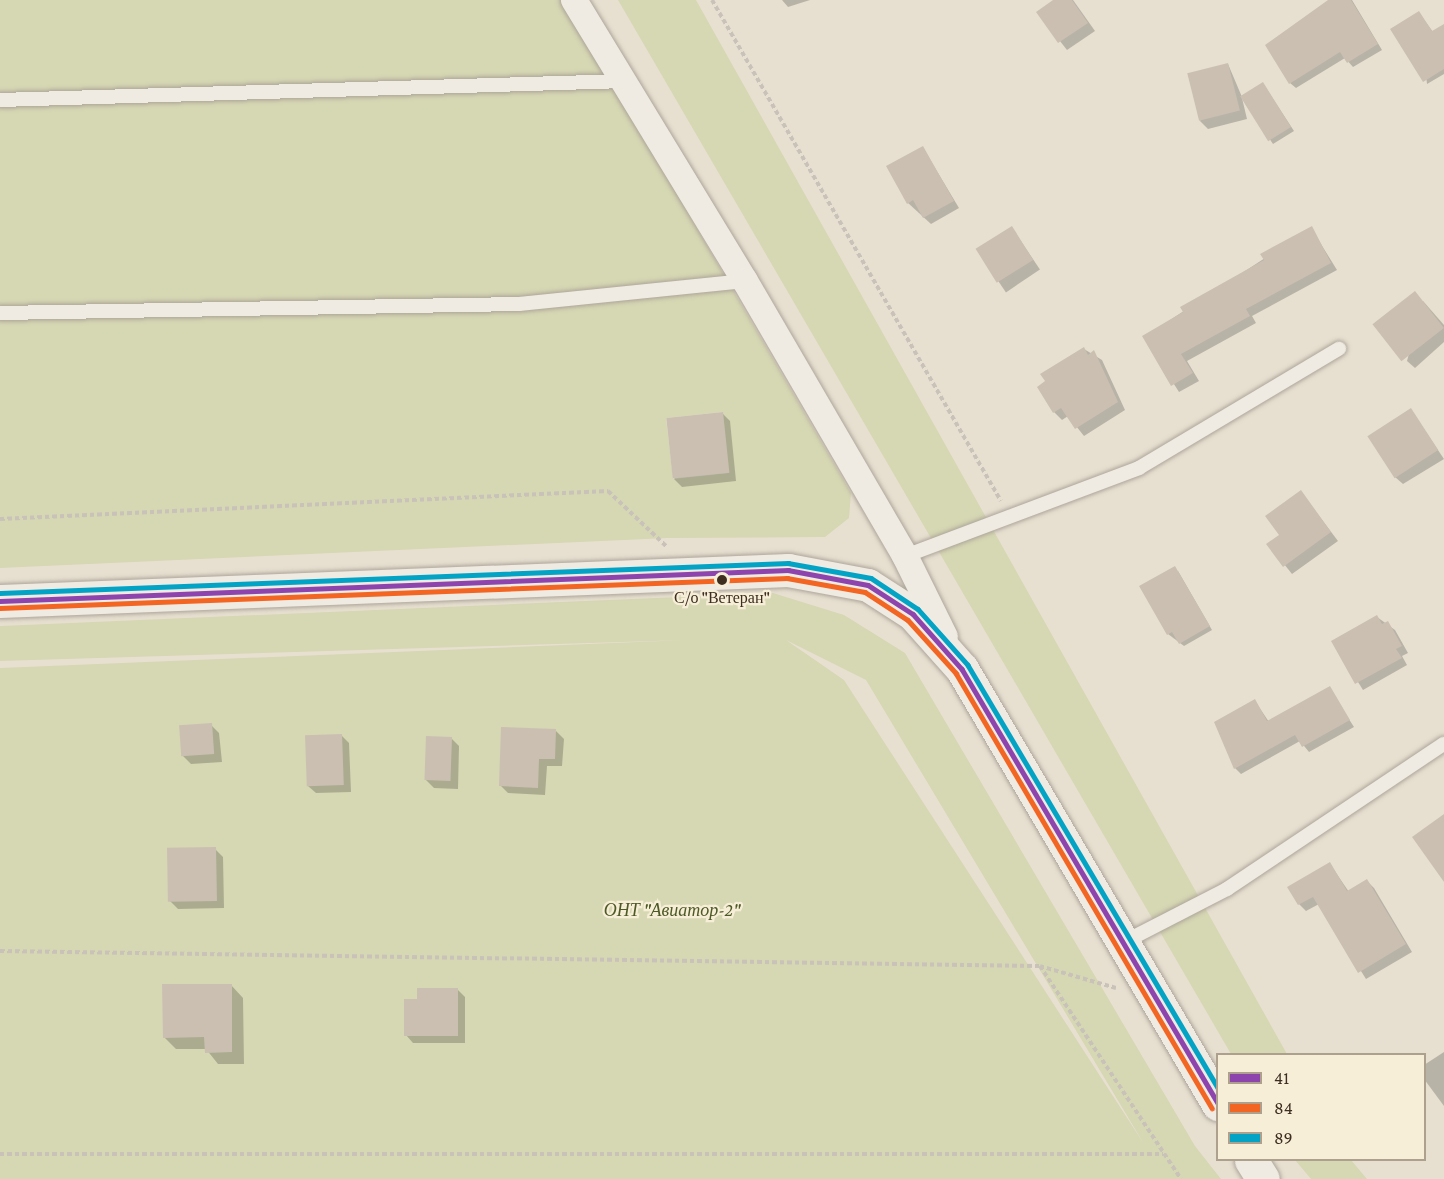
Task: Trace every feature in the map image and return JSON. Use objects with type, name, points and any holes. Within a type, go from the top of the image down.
[{"type":"street","points":[[574,0],[628,81],[746,280],[905,556],[962,669],[1149,994],[1216,1101]]},
{"type":"street","points":[[0,601],[788,570],[868,585],[913,614],[962,669]]},
{"type":"street","points":[[1252,1161],[1263,1179]]},
{"type":"lane","points":[[0,100],[628,81]]},
{"type":"lane","points":[[0,313],[519,304],[746,280]]},
{"type":"lane","points":[[905,556],[1139,468],[1339,349]]},
{"type":"lane","points":[[1120,944],[1227,889],[1444,744]]},
{"type":"path","points":[[712,0],[1011,518]]},
{"type":"path","points":[[0,519],[608,491],[697,575]]},
{"type":"path","points":[[0,951],[1040,966],[1149,994]]},
{"type":"path","points":[[1040,966],[1162,1154],[1181,1179]]},
{"type":"path","points":[[0,1154],[1162,1154]]},
{"type":"green space","points":[[0,0],[564,0],[851,493],[849,518],[825,537],[668,538],[0,568]],"holes":[[[722,412],[729,473],[673,479],[666,418]]]},
{"type":"green space","points":[[618,0],[696,0],[1286,1053],[1230,1053]]},
{"type":"green space","name":"ОНТ \"Авиатор-2\"","points":[[773,593],[844,615],[905,653],[1195,1146],[1221,1179],[0,1179],[0,668],[687,640],[0,661],[0,626]],"holes":[[[786,640],[866,680],[1144,1144],[844,680]]]},
{"type":"green space","points":[[1296,1161],[1352,1161],[1367,1179],[1311,1179]]},
{"type":"building","points":[[1053,0],[1072,0],[1088,23],[1058,43],[1036,12]]},
{"type":"building","points":[[1328,0],[1351,0],[1378,44],[1347,63],[1340,52],[1289,84],[1265,45]]},
{"type":"building","points":[[1419,11],[1432,31],[1444,24],[1444,69],[1423,82],[1390,29]]},
{"type":"building","points":[[1228,63],[1240,111],[1199,121],[1187,73]]},
{"type":"building","points":[[1263,82],[1291,127],[1268,141],[1240,96]]},
{"type":"building","points":[[923,146],[954,201],[923,218],[913,200],[907,204],[886,166]]},
{"type":"building","points":[[1012,226],[1033,260],[997,283],[976,249]]},
{"type":"building","points":[[1312,226],[1331,263],[1246,309],[1250,316],[1181,354],[1193,373],[1171,386],[1142,336],[1183,312],[1180,307],[1264,260],[1260,254]]},
{"type":"building","points":[[1415,291],[1444,328],[1401,361],[1372,324]]},
{"type":"building","points":[[1084,347],[1088,355],[1094,350],[1118,402],[1075,429],[1061,408],[1053,413],[1037,387],[1045,381],[1040,374]]},
{"type":"building","points":[[1411,408],[1438,450],[1395,478],[1367,436]]},
{"type":"building","points":[[723,412],[729,473],[673,479],[666,418]]},
{"type":"building","points":[[1301,490],[1331,532],[1283,567],[1266,544],[1279,535],[1265,516]]},
{"type":"building","points":[[1175,566],[1210,626],[1179,644],[1172,632],[1167,635],[1139,586]]},
{"type":"building","points":[[1377,615],[1382,624],[1388,621],[1402,646],[1396,649],[1402,658],[1355,684],[1331,641]]},
{"type":"building","points":[[1330,686],[1350,720],[1302,747],[1295,735],[1234,769],[1214,722],[1255,699],[1267,721]]},
{"type":"building","points":[[212,723],[214,754],[181,756],[179,725]]},
{"type":"building","points":[[501,727],[556,729],[555,759],[539,759],[538,788],[499,786]]},
{"type":"building","points":[[342,734],[344,785],[307,786],[305,735]]},
{"type":"building","points":[[426,736],[452,737],[450,781],[424,780]]},
{"type":"building","points":[[1444,814],[1444,882],[1412,837]]},
{"type":"building","points":[[216,847],[217,901],[168,902],[167,848]]},
{"type":"building","points":[[1330,862],[1347,891],[1367,879],[1406,944],[1358,973],[1313,897],[1298,905],[1287,887]]},
{"type":"building","points":[[162,984],[232,984],[232,1052],[205,1053],[204,1037],[163,1038]]},
{"type":"building","points":[[417,988],[458,988],[458,1036],[404,1036],[404,999],[417,999]]},
{"type":"transit line","name":"89","points":[[0,593],[788,563],[871,578],[918,609],[968,665],[1216,1085]]},
{"type":"transit line","name":"41","points":[[0,601],[788,570],[868,585],[913,614],[962,669],[1216,1100]]},
{"type":"transit line","name":"84","points":[[0,608],[787,578],[865,592],[908,620],[956,673],[1212,1108]]},
{"type":"place","name":"С/о \"Ветеран\"","points":[[722,580]]}]
